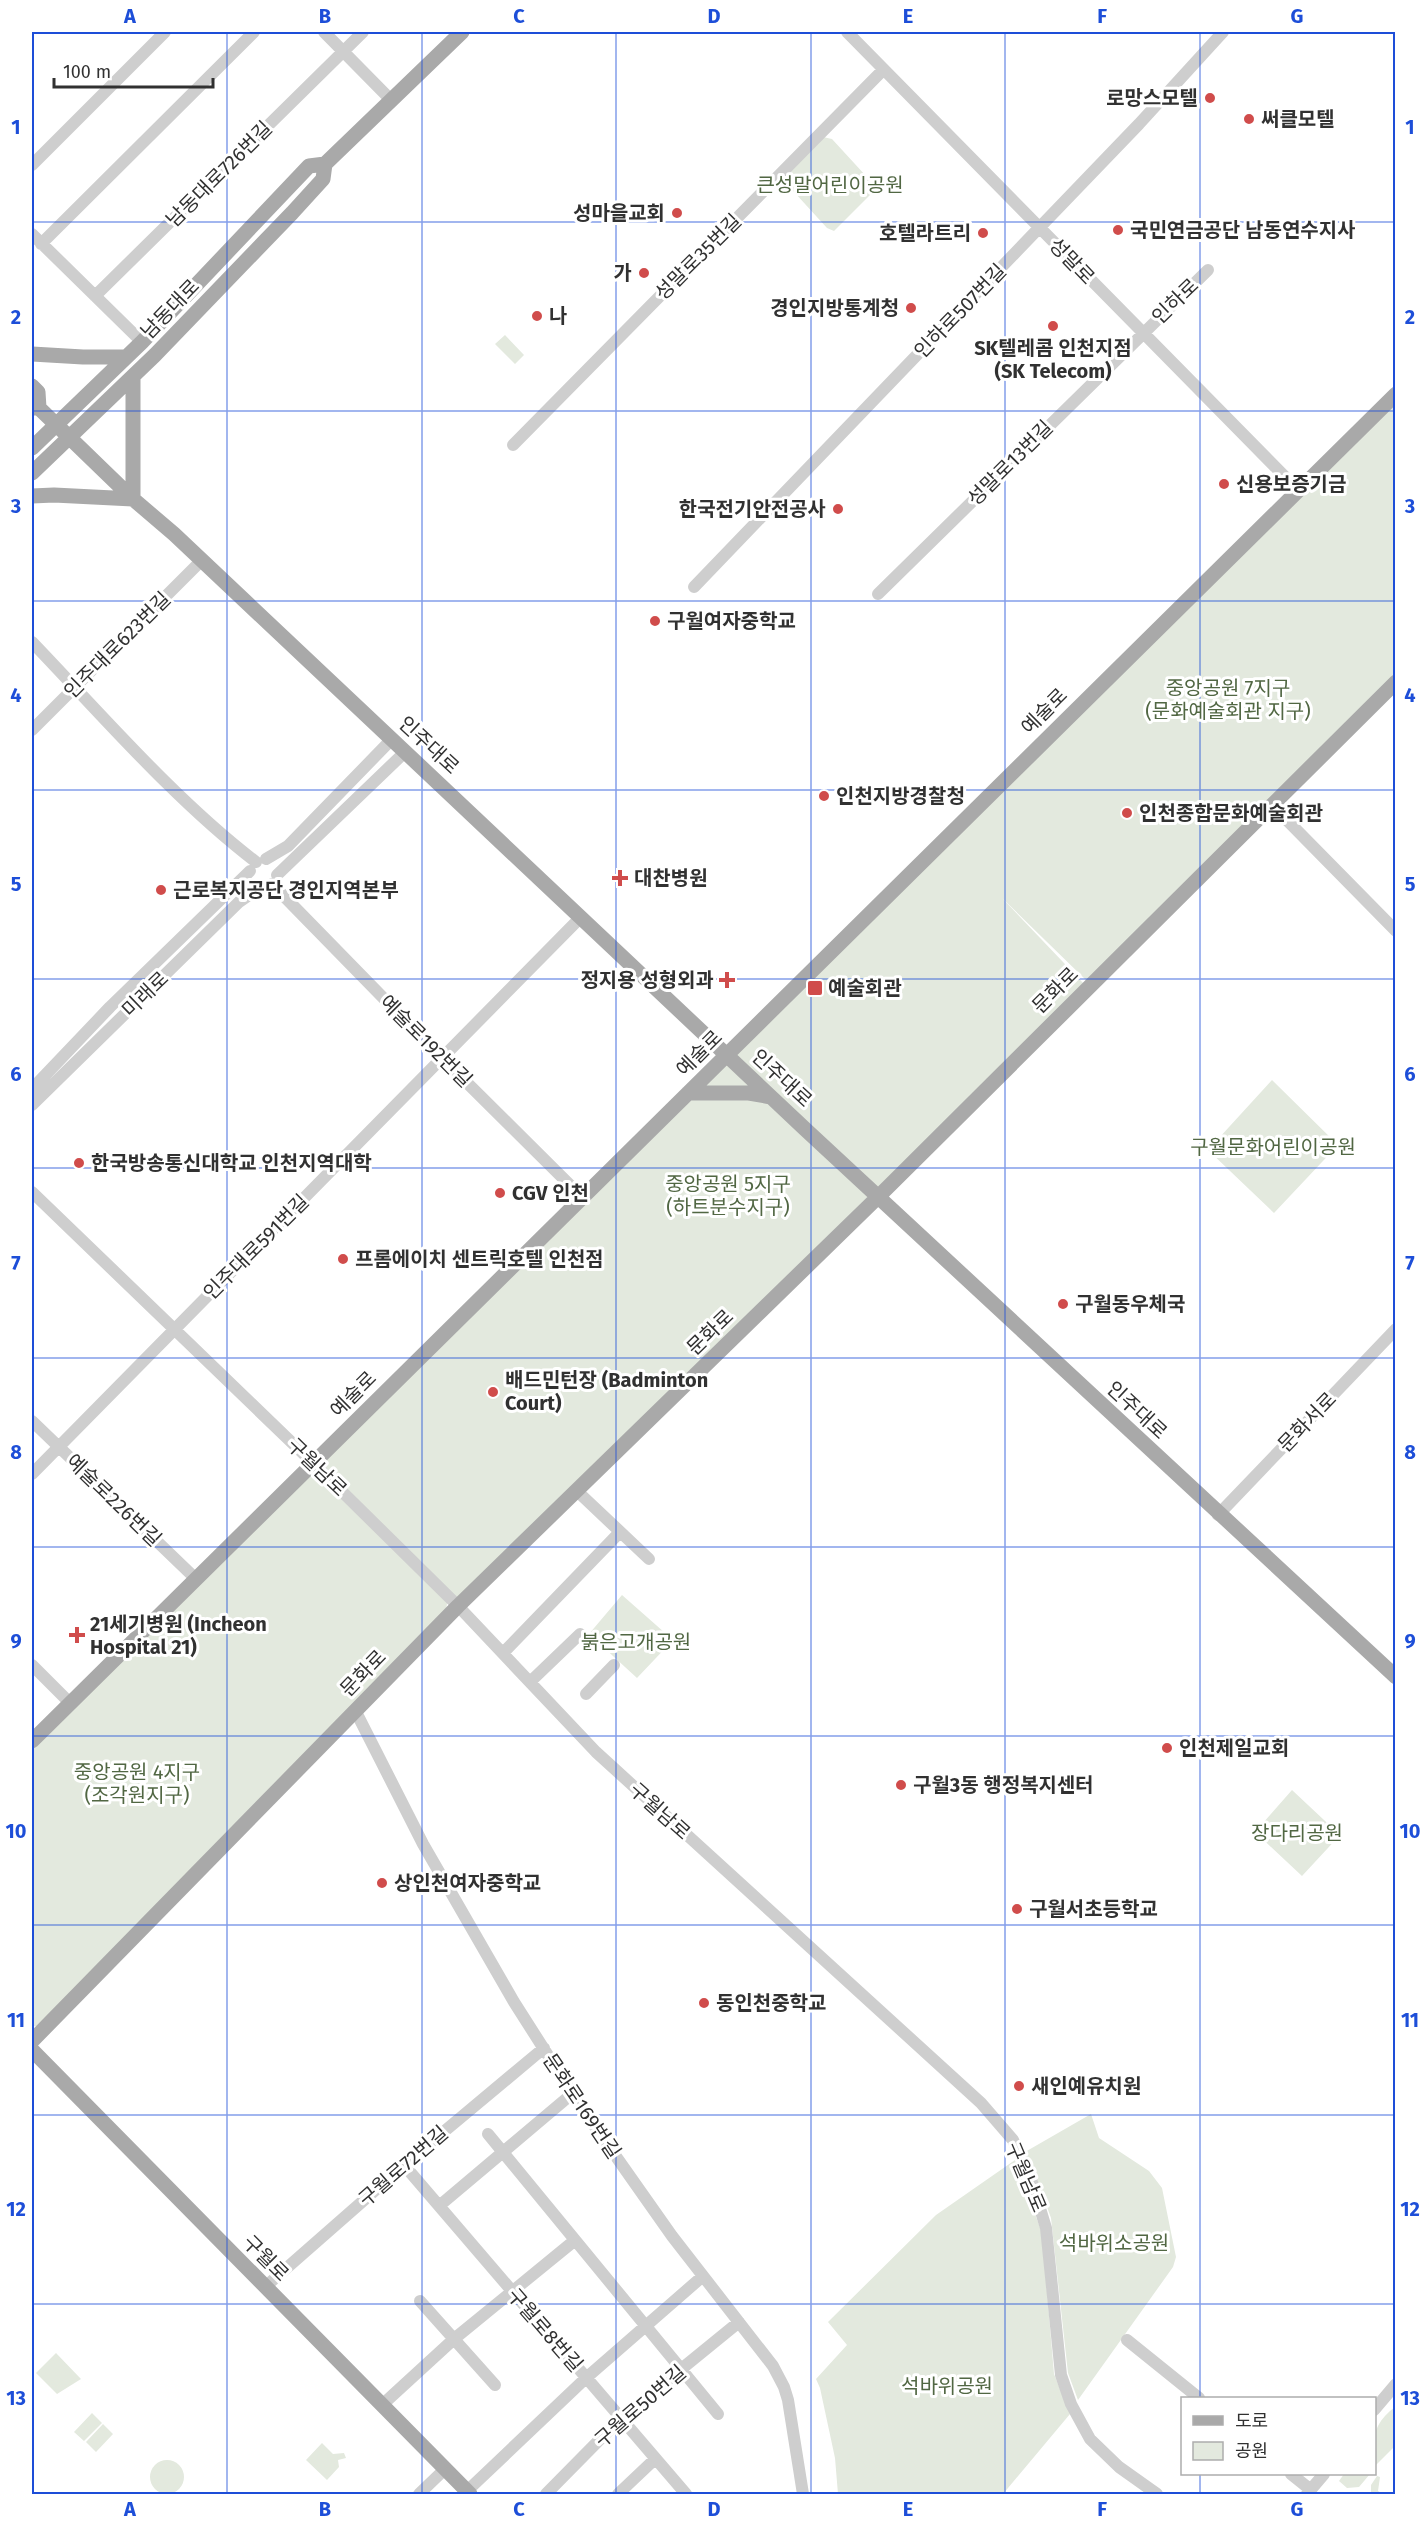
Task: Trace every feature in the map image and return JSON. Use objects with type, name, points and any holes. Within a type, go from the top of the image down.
[{"type":"main road","name":"남동대로","points":[[32,473],[133,376],[315,188],[322,179],[325,164],[462,32]]},
{"type":"main road","name":"남동대로","points":[[32,448],[142,342],[309,166],[325,164]]},
{"type":"main road","points":[[32,354],[126,357]]},
{"type":"main road","points":[[32,496],[133,499],[133,376]]},
{"type":"main road","name":"인주대로","points":[[32,386],[38,392],[35,408],[70,437],[133,499],[392,739],[726,1055],[1218,1515],[1395,1677]]},
{"type":"main road","name":"예술로","points":[[32,1741],[1395,394]]},
{"type":"main road","name":"문화로","points":[[32,2041],[458,1606],[878,1197],[1395,682]]},
{"type":"main road","points":[[688,1093],[749,1093],[771,1097]]},
{"type":"main road","name":"구월로","points":[[32,2050],[469,2493]]},
{"type":"street","points":[[32,165],[165,32]]},
{"type":"street","points":[[41,244],[254,32]]},
{"type":"street","points":[[324,32],[392,101]]},
{"type":"street","name":"남동대로726번길","points":[[95,297],[363,32]]},
{"type":"street","name":"성말로","points":[[847,32],[1298,490]]},
{"type":"street","name":"인하로507번길","points":[[694,587],[1136,128],[1223,32]]},
{"type":"street","name":"성말로35번길","points":[[513,445],[883,70]]},
{"type":"street","points":[[32,234],[142,342]]},
{"type":"street","name":"인하로","points":[[1142,333],[1208,270]]},
{"type":"street","name":"성말로13번길","points":[[878,594],[1142,333]]},
{"type":"street","name":"인주대로623번길","points":[[32,730],[202,561]]},
{"type":"street","points":[[32,642],[180,795],[231,843],[257,864],[275,865],[270,882],[253,881],[257,864]]},
{"type":"street","name":"미래로","points":[[32,1089],[110,1007],[257,864],[288,846],[392,739]]},
{"type":"street","name":"미래로","points":[[32,1106],[239,903],[270,882],[405,752]]},
{"type":"street","points":[[1271,804],[1395,931]]},
{"type":"street","name":"예술로192번길","points":[[270,882],[582,1197]]},
{"type":"street","name":"인주대로591번길","points":[[32,1474],[580,917]]},
{"type":"street","name":"구월남로","points":[[34,1198],[313,1463],[458,1606],[596,1752],[981,2103],[1013,2140],[1031,2179],[1046,2228],[1061,2375],[1071,2404],[1090,2439],[1119,2467],[1157,2494]]},
{"type":"street","name":"문화서로","points":[[1218,1515],[1395,1329]]},
{"type":"street","name":"예술로226번길","points":[[32,1421],[196,1579]]},
{"type":"street","points":[[577,1491],[649,1559]]},
{"type":"street","points":[[503,1653],[620,1532]]},
{"type":"street","points":[[530,1682],[580,1634]]},
{"type":"street","points":[[32,1665],[70,1703]]},
{"type":"street","points":[[586,1694],[614,1665]]},
{"type":"street","name":"문화로169번길","points":[[355,1710],[423,1844],[470,1929],[544,2048],[672,2236],[773,2366],[784,2387],[803,2494]]},
{"type":"street","name":"구월로72번길","points":[[265,2287],[404,2165],[544,2048]]},
{"type":"street","points":[[439,2206],[573,2093]]},
{"type":"street","points":[[488,2134],[718,2414]]},
{"type":"street","name":"구월로8번길","points":[[404,2165],[656,2459],[682,2493]]},
{"type":"street","points":[[382,2405],[454,2339],[574,2241]]},
{"type":"street","points":[[469,2493],[586,2378],[703,2276]]},
{"type":"street","points":[[420,2301],[495,2385]]},
{"type":"street","name":"구월로50번길","points":[[546,2494],[621,2418],[739,2322]]},
{"type":"street","points":[[1127,2340],[1198,2397]]},
{"type":"street","points":[[1376,2408],[1395,2384]]},
{"type":"street","points":[[618,2494],[656,2459]]},
{"type":"street","points":[[419,2494],[445,2469]]},
{"type":"street","points":[[1292,2475],[1309,2492],[1323,2475]]},
{"type":"green space","name":"큰성말어린이공원","points":[[823,137],[832,139],[877,188],[834,231],[827,228],[784,181],[785,175]]},
{"type":"green space","points":[[505,335],[524,355],[515,364],[495,344]]},
{"type":"green space","points":[[1395,394],[1395,676],[1087,981],[1002,898],[1084,984],[870,1197],[458,1598],[448,1596],[445,1619],[46,2027],[32,2026],[32,1741],[303,1472],[323,1473],[313,1463]]},
{"type":"green space","name":"구월문화어린이공원","points":[[1272,1080],[1338,1145],[1274,1213],[1208,1150]]},
{"type":"green space","name":"붉은고개공원","points":[[622,1595],[673,1640],[637,1678],[589,1634]]},
{"type":"green space","name":"장다리공원","points":[[1292,1790],[1340,1835],[1302,1876],[1255,1832]]},
{"type":"green space","name":"석바위소공원","points":[[1091,2114],[1099,2138],[1149,2171],[1162,2188],[1176,2257],[1173,2267],[1078,2400],[1068,2373],[1051,2218],[1025,2152]]},
{"type":"green space","name":"석바위공원","points":[[1015,2160],[1042,2233],[1054,2374],[1070,2414],[1003,2494],[838,2494],[835,2458],[816,2379],[847,2345],[828,2322],[936,2215]]},
{"type":"green space","points":[[56,2353],[81,2379],[57,2394],[36,2373]]},
{"type":"green space","points":[[1395,2407],[1395,2446],[1376,2465],[1376,2430]]},
{"type":"green space","points":[[92,2413],[102,2423],[84,2441],[74,2432]]},
{"type":"green space","points":[[103,2424],[113,2434],[96,2452],[86,2442]]},
{"type":"green space","points":[[322,2443],[333,2454],[344,2453],[346,2458],[338,2460],[339,2467],[327,2480],[306,2460]]},
{"type":"green space","points":[[167,2460],[179,2465],[184,2477],[179,2489],[167,2494],[155,2489],[150,2477],[155,2465]]},
{"type":"green space","points":[[1343,2475],[1369,2475],[1359,2487],[1347,2488],[1339,2481]]},
{"type":"green space","points":[[1377,2476],[1380,2477],[1378,2491],[1383,2494],[1371,2492],[1371,2485]]},
{"type":"place","name":"로망스모텔","points":[[1210,98]]},
{"type":"place","name":"써클모텔","points":[[1249,119]]},
{"type":"place","name":"성마을교회","points":[[677,213]]},
{"type":"place","name":"국민연금공단 남동연수지사","points":[[1118,230]]},
{"type":"place","name":"호텔라트리","points":[[983,233]]},
{"type":"place","name":"가","points":[[644,273]]},
{"type":"place","name":"경인지방통계청","points":[[911,308]]},
{"type":"place","name":"나","points":[[537,316]]},
{"type":"place","name":"SK텔레콤 인천지점 (SK Telecom)","points":[[1053,326]]},
{"type":"place","name":"신용보증기금","points":[[1224,484]]},
{"type":"place","name":"한국전기안전공사","points":[[838,509]]},
{"type":"place","name":"구월여자중학교","points":[[655,621]]},
{"type":"place","name":"인천지방경찰청","points":[[824,796]]},
{"type":"place","name":"인천종합문화예술회관","points":[[1127,813]]},
{"type":"place","name":"대찬병원","points":[[620,878]]},
{"type":"place","name":"근로복지공단 경인지역본부","points":[[161,890]]},
{"type":"place","name":"정지용 성형외과","points":[[727,980]]},
{"type":"place","name":"예술회관","points":[[815,988]]},
{"type":"place","name":"한국방송통신대학교 인천지역대학","points":[[79,1163]]},
{"type":"place","name":"CGV 인천","points":[[500,1193]]},
{"type":"place","name":"프롬에이치 센트릭호텔 인천점","points":[[343,1259]]},
{"type":"place","name":"구월동우체국","points":[[1063,1304]]},
{"type":"place","name":"배드민턴장 (Badminton Court)","points":[[493,1392]]},
{"type":"place","name":"21세기병원 (Incheon Hospital 21)","points":[[77,1635]]},
{"type":"place","name":"인천제일교회","points":[[1167,1748]]},
{"type":"place","name":"구월3동 행정복지센터","points":[[901,1785]]},
{"type":"place","name":"상인천여자중학교","points":[[382,1883]]},
{"type":"place","name":"구월서초등학교","points":[[1017,1909]]},
{"type":"place","name":"동인천중학교","points":[[704,2003]]},
{"type":"place","name":"새인예유치원","points":[[1019,2086]]},
{"type":"park label","name":"중앙공원 7지구 (문화예술회관 지구)","points":[[1228,700]]},
{"type":"park label","name":"중앙공원 5지구 (하트분수지구)","points":[[728,1196]]},
{"type":"park label","name":"중앙공원 4지구 (조각원지구)","points":[[137,1784]]}]
